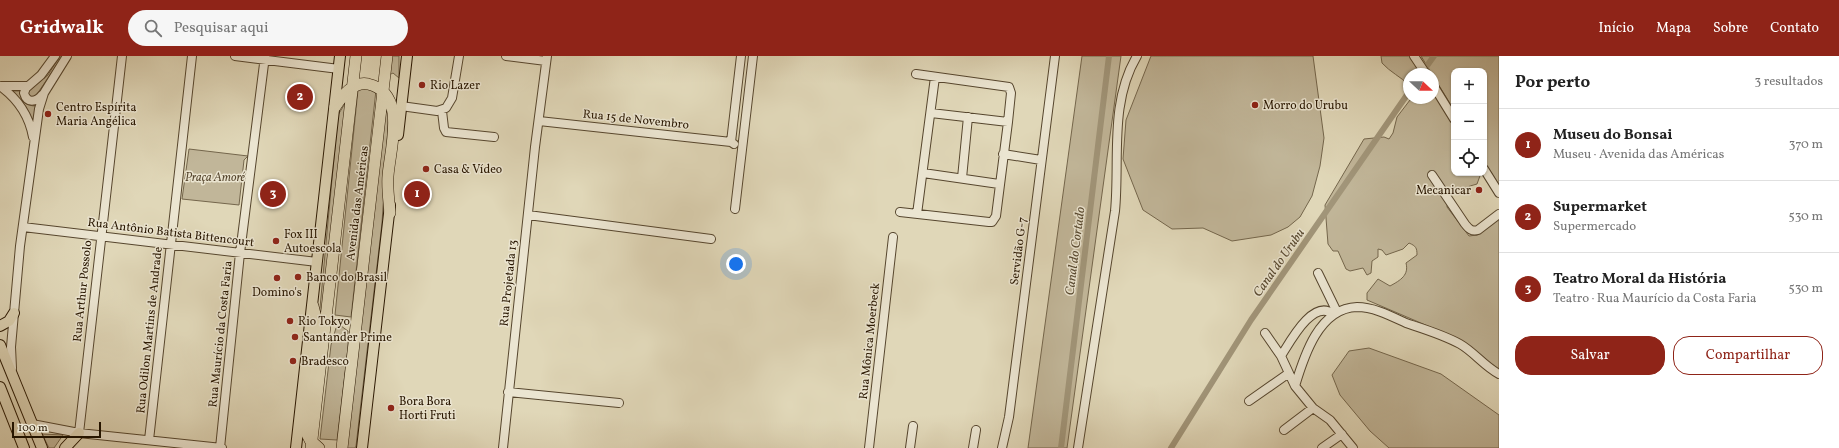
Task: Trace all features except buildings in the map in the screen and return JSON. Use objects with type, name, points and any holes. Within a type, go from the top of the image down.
[{"type":"highway","name":"Avenida das Américas","points":[[314,446],[356,56]]},
{"type":"highway","name":"Avenida das Américas","points":[[342,448],[387,56]]},
{"type":"highway","points":[[334,107],[342,96],[352,88],[365,84],[374,86],[383,92],[390,101],[395,119],[388,178],[390,213]]},
{"type":"highway","points":[[313,306],[317,322],[305,430],[314,446]]},
{"type":"main road","points":[[296,448],[340,56]]},
{"type":"main road","points":[[362,448],[407,56]]},
{"type":"main road","points":[[0,326],[9,321],[14,313]]},
{"type":"main road","points":[[0,345],[42,448]]},
{"type":"main road","points":[[0,379],[17,421],[32,424]]},
{"type":"main road","points":[[1,391],[24,448]]},
{"type":"main road","points":[[65,448],[79,433]]},
{"type":"street","points":[[54,56],[50,64],[35,81],[28,86],[24,94],[26,99],[31,101],[38,100],[67,56]]},
{"type":"street","name":"Rua Arthur Possolo","points":[[79,433],[100,236],[122,56]]},
{"type":"street","name":"Rua Odilon Martins de Andrade","points":[[149,440],[192,56]]},
{"type":"street","points":[[235,56],[265,58],[339,69]]},
{"type":"street","points":[[401,106],[437,112],[446,108],[452,98],[459,56]]},
{"type":"street","points":[[506,56],[547,58]]},
{"type":"street","points":[[731,142],[742,56]]},
{"type":"street","points":[[735,209],[753,56]]},
{"type":"street","name":"Servidão G-7","points":[[1002,448],[1009,417],[1055,56]]},
{"type":"street","points":[[1078,448],[1115,211],[1120,103],[1137,56]]},
{"type":"street","name":"Rua Maurício da Costa Faria","points":[[221,448],[240,253],[265,58]]},
{"type":"street","name":"Rua Projetada 13","points":[[503,448],[508,392],[547,58]]},
{"type":"street","points":[[1415,58],[1422,68]]},
{"type":"street","points":[[900,212],[992,222],[996,216],[1008,122],[1011,93],[1009,87],[916,74]]},
{"type":"street","points":[[917,214],[935,77]]},
{"type":"street","points":[[0,86],[28,86]]},
{"type":"street","points":[[0,86],[14,98],[25,112],[32,129],[34,147]]},
{"type":"street","points":[[13,379],[10,347],[23,227],[39,109],[44,93]]},
{"type":"street","points":[[1439,95],[1451,114]]},
{"type":"street","points":[[442,111],[444,128],[446,132],[494,137]]},
{"type":"street","points":[[931,112],[1008,122]]},
{"type":"street","points":[[962,178],[968,117]]},
{"type":"street","name":"Rua 15 de Novembro","points":[[539,121],[731,142],[737,146],[743,140]]},
{"type":"street","points":[[1003,154],[1041,160]]},
{"type":"street","points":[[923,173],[999,184]]},
{"type":"street","points":[[1487,173],[1499,193]]},
{"type":"street","points":[[1432,175],[1464,224],[1470,230],[1478,230],[1499,214]]},
{"type":"street","points":[[528,215],[711,239]]},
{"type":"street","name":"Rua Antônio Batista Bittencourt","points":[[23,227],[317,262]]},
{"type":"street","name":"Rua Mônica Moerbeck","points":[[869,448],[892,237]]},
{"type":"street","points":[[1318,274],[1335,313]]},
{"type":"street","points":[[1281,356],[1301,326],[1312,314],[1323,310],[1335,313],[1356,307],[1376,311],[1459,344],[1488,368],[1499,374]]},
{"type":"street","points":[[1295,386],[1310,345],[1321,328],[1335,313]]},
{"type":"street","points":[[1265,333],[1281,356],[1295,386],[1313,408],[1330,420],[1353,448]]},
{"type":"street","points":[[1249,401],[1289,373]]},
{"type":"street","points":[[508,392],[619,403]]},
{"type":"street","points":[[1284,430],[1313,408]]},
{"type":"street","points":[[32,424],[79,433],[200,447],[221,448]]},
{"type":"street","points":[[910,448],[913,426]]},
{"type":"street","points":[[973,448],[976,430]]},
{"type":"street","points":[[1322,448],[1342,434]]},
{"type":"green space","points":[[60,56],[63,56],[35,97],[32,98],[28,95],[29,90],[48,75]]},
{"type":"green space","points":[[389,56],[399,56],[399,78],[393,73],[387,76]]},
{"type":"green space","points":[[1082,56],[1121,56],[1067,448],[1028,448]]},
{"type":"green space","points":[[1151,56],[1313,56],[1324,138],[1320,166],[1312,196],[1300,217],[1288,227],[1271,235],[1232,241],[1203,228],[1172,229],[1143,210],[1123,159],[1126,120]]},
{"type":"green space","points":[[1381,56],[1411,56],[1418,68],[1403,68],[1403,79],[1382,63]]},
{"type":"green space","points":[[1421,56],[1499,56],[1499,185],[1487,166],[1487,68],[1451,68],[1451,105],[1439,85],[1439,68],[1428,68]]},
{"type":"green space","points":[[364,88],[376,90],[351,317],[335,315],[358,90]]},
{"type":"green space","points":[[13,91],[20,91],[21,98],[24,102],[29,105],[36,106],[33,121],[26,107]]},
{"type":"green space","points":[[349,97],[326,304],[318,329],[338,115]]},
{"type":"green space","points":[[385,99],[389,109],[382,223],[356,446],[355,448],[346,448]]},
{"type":"green space","points":[[1439,102],[1451,121],[1451,176],[1480,176],[1477,184],[1453,191],[1448,195],[1447,207],[1469,236],[1477,235],[1499,219],[1499,371],[1456,338],[1367,300],[1367,293],[1378,279],[1390,286],[1398,282],[1403,277],[1407,267],[1406,263],[1417,255],[1415,246],[1409,243],[1403,249],[1386,255],[1382,250],[1378,249],[1378,257],[1372,261],[1371,273],[1367,275],[1363,268],[1350,271],[1346,269],[1338,251],[1333,251],[1328,244],[1325,205],[1364,139],[1384,137],[1389,139],[1393,133],[1397,117],[1407,104],[1439,104]]},
{"type":"green space","name":"Praça Amoré","points":[[189,149],[248,156],[244,160],[239,205],[182,199]]},
{"type":"green space","points":[[341,326],[348,331],[348,348],[337,440],[320,439],[331,345],[336,328]]},
{"type":"green space","points":[[1369,348],[1441,374],[1499,415],[1499,448],[1389,448],[1370,431],[1340,395],[1332,375],[1349,351]]},
{"type":"green space","points":[[42,434],[63,435],[54,448],[49,448]]},
{"type":"waterway","name":"Canal do Cortado","points":[[1061,448],[1109,56]]},
{"type":"waterway","name":"Canal do Urubu","points":[[1425,68],[1434,56]]},
{"type":"waterway","name":"Canal do Urubu","points":[[1171,448],[1251,320],[1403,101]]},
{"type":"place","name":"Rio Lazer","points":[[422,85]]},
{"type":"place","name":"Supermarket","points":[[300,97]]},
{"type":"place","name":"Morro do Urubu","points":[[1255,105]]},
{"type":"place","name":"Centro Espírita Maria Angélica","points":[[48,114]]},
{"type":"place","name":"Casa & Vídeo","points":[[426,169]]},
{"type":"place","name":"Mecanicar","points":[[1479,190]]},
{"type":"place","name":"Teatro Moral da História","points":[[273,194]]},
{"type":"place","name":"Museu do Bonsai","points":[[417,194]]},
{"type":"place","name":"Fox III Autoescola","points":[[276,241]]},
{"type":"place","name":"Banco do Brasil","points":[[298,277]]},
{"type":"place","name":"Domino's","points":[[277,278]]},
{"type":"place","name":"Rio Tokyo","points":[[290,321]]},
{"type":"place","name":"Santander Prime","points":[[295,337]]},
{"type":"place","name":"Bradesco","points":[[293,361]]},
{"type":"place","name":"Bora Bora Horti Fruti","points":[[391,408]]}]
